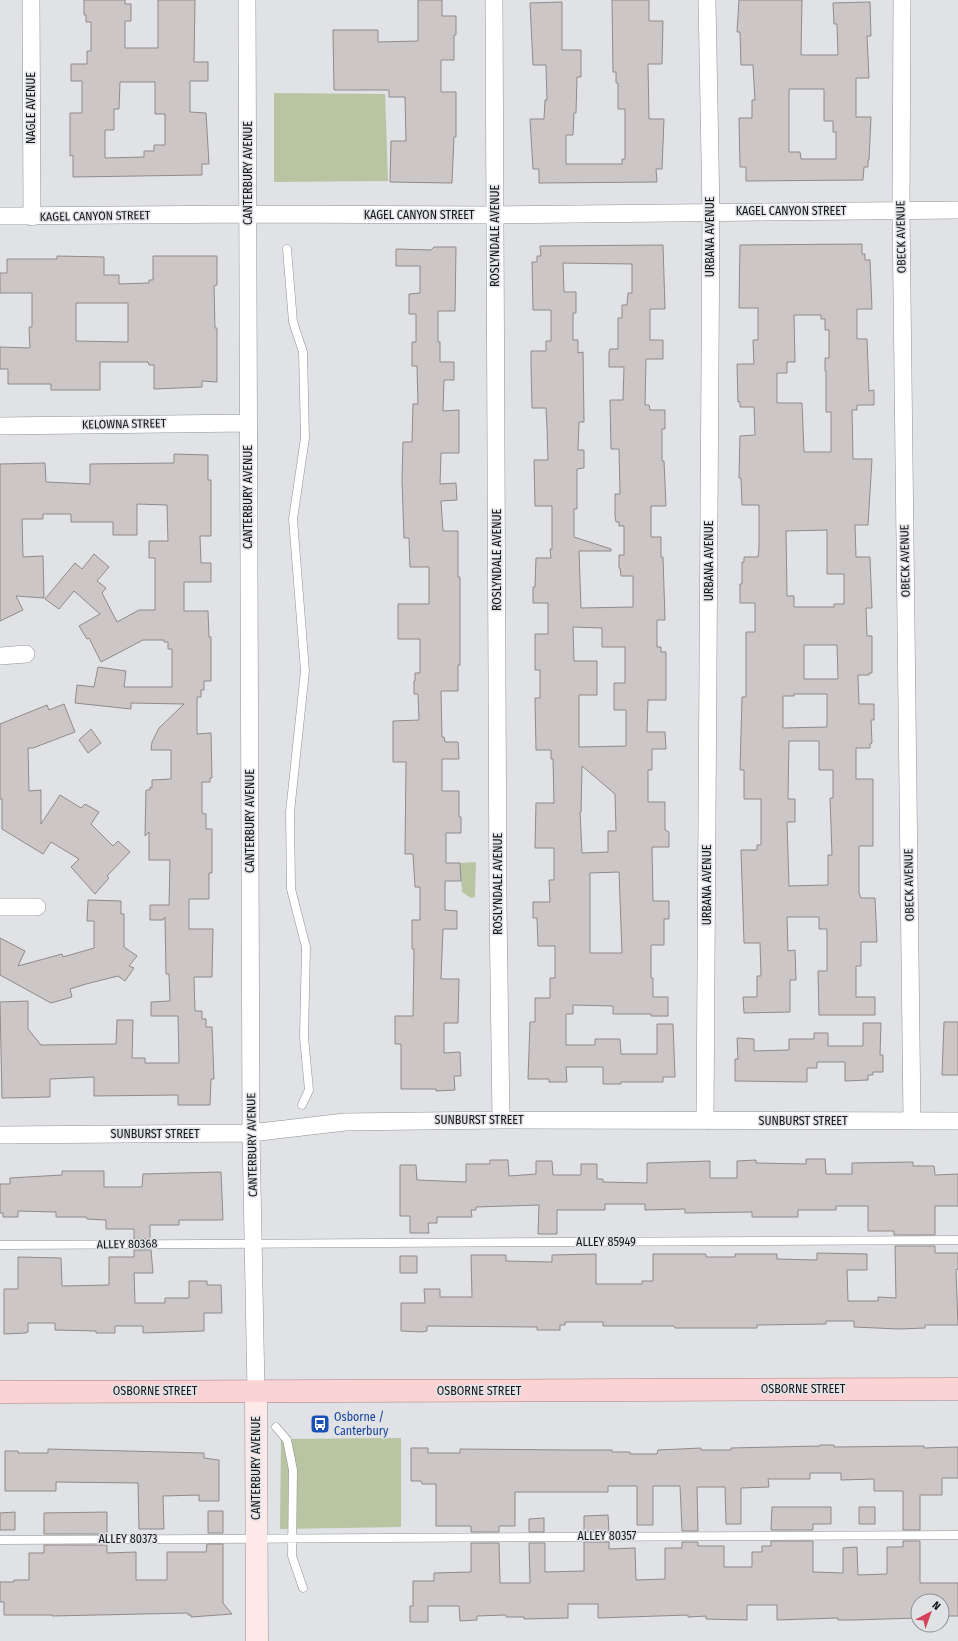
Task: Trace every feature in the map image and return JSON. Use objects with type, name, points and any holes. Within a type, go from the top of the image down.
[{"type":"main road","name":"OSBORNE STREET","points":[[0,1392],[958,1389]]},
{"type":"street","name":"NAGLE AVENUE","points":[[31,0],[32,217]]},
{"type":"street","name":"CANTERBURY AVENUE","points":[[247,0],[252,1133],[256,1391],[257,1641]]},
{"type":"street","name":"ROSLYNDALE AVENUE","points":[[494,0],[498,905],[501,1120]]},
{"type":"street","name":"URBANA AVENUE","points":[[705,1121],[711,211],[708,0]]},
{"type":"street","name":"OBECK AVENUE","points":[[902,0],[901,210],[912,1121]]},
{"type":"street","name":"KAGEL CANYON STREET","points":[[0,216],[32,217],[249,214],[496,215],[711,211],[958,210]]},
{"type":"street","name":"KELOWNA STREET","points":[[0,426],[248,423]]},
{"type":"street","points":[[0,656],[26,654]]},
{"type":"street","points":[[0,907],[37,907]]},
{"type":"street","name":"SUNBURST STREET","points":[[0,1135],[252,1133],[345,1122],[501,1120],[958,1121]]},
{"type":"lane","points":[[287,249],[293,322],[303,352],[305,438],[293,519],[305,671],[290,812],[291,889],[306,947],[304,1037],[309,1090],[302,1105]]},
{"type":"lane","name":"ALLEY 85949","points":[[253,1243],[958,1240]]},
{"type":"lane","name":"ALLEY 80368","points":[[0,1245],[253,1243]]},
{"type":"lane","points":[[276,1427],[287,1440],[293,1470],[292,1556],[303,1588]]},
{"type":"lane","name":"ALLEY 80357","points":[[256,1538],[958,1535]]},
{"type":"lane","name":"ALLEY 80373","points":[[0,1540],[256,1538]]},
{"type":"green space","points":[[274,93],[385,94],[388,181],[274,182]]},
{"type":"green space","points":[[476,862],[475,897],[471,898],[462,892],[460,863]]},
{"type":"green space","points":[[401,1438],[401,1527],[280,1529],[281,1439]]},
{"type":"building","points":[[84,0],[125,0],[125,4],[131,4],[131,21],[125,21],[125,48],[158,48],[158,0],[195,0],[194,62],[208,62],[208,81],[190,81],[190,112],[206,113],[209,164],[202,164],[202,175],[73,177],[73,155],[70,156],[70,113],[82,113],[82,81],[71,81],[71,64],[87,64],[87,51],[91,51],[91,22],[86,22],[86,15],[84,15]],"holes":[[[120,82],[155,82],[155,114],[165,114],[165,145],[154,145],[154,151],[144,151],[144,157],[105,158],[105,130],[114,130],[114,109],[119,109]]]},
{"type":"building","points":[[418,0],[442,0],[442,16],[456,16],[454,60],[441,60],[441,92],[456,92],[456,137],[454,137],[452,183],[390,182],[391,141],[406,141],[405,97],[389,97],[389,90],[334,90],[333,30],[378,30],[378,42],[418,41]]},
{"type":"building","points":[[612,0],[649,0],[649,21],[663,21],[662,64],[648,64],[649,119],[664,119],[662,169],[656,169],[657,182],[539,183],[539,169],[533,169],[530,119],[544,119],[545,100],[547,100],[546,65],[533,65],[530,3],[562,2],[562,50],[581,50],[581,77],[577,77],[576,113],[574,113],[573,135],[566,135],[566,164],[622,164],[622,159],[625,159],[625,109],[618,109],[618,83],[616,83],[616,72],[613,72]]},
{"type":"building","points":[[739,0],[802,0],[801,55],[838,55],[837,24],[834,24],[833,3],[870,2],[871,36],[867,36],[869,78],[856,78],[856,117],[871,117],[869,160],[868,167],[864,167],[863,180],[746,181],[746,167],[740,167],[739,118],[752,118],[752,100],[755,100],[753,65],[741,65],[740,32],[737,32]],"holes":[[[789,89],[824,89],[824,121],[833,121],[833,132],[836,132],[836,159],[801,159],[800,152],[789,152]]]},
{"type":"building","points":[[862,244],[862,254],[865,254],[865,260],[870,260],[872,309],[857,309],[857,339],[867,339],[869,391],[874,390],[874,405],[857,405],[857,410],[852,410],[853,459],[872,459],[868,525],[855,525],[856,557],[870,557],[872,608],[866,608],[867,636],[872,636],[872,673],[869,673],[869,675],[858,675],[859,704],[874,704],[874,720],[871,720],[872,743],[870,744],[870,748],[856,748],[856,779],[873,779],[873,846],[859,846],[859,893],[861,898],[875,898],[877,942],[861,942],[861,966],[856,966],[856,997],[875,997],[875,1015],[819,1015],[818,971],[827,971],[827,929],[819,929],[819,917],[787,917],[788,951],[795,950],[796,980],[790,980],[790,1012],[744,1013],[743,997],[757,997],[757,976],[761,976],[760,943],[744,943],[741,850],[757,850],[757,845],[761,845],[761,799],[744,799],[744,770],[740,770],[742,697],[746,697],[746,632],[755,632],[755,603],[740,603],[740,584],[742,584],[742,562],[744,562],[744,557],[758,557],[759,505],[742,505],[741,478],[739,478],[740,436],[755,435],[754,407],[740,407],[740,402],[738,402],[737,364],[754,364],[753,340],[758,340],[758,308],[739,308],[740,245]],"holes":[[[794,315],[821,315],[821,319],[825,319],[825,330],[829,330],[829,358],[825,358],[825,371],[826,412],[831,412],[831,452],[804,452],[802,403],[777,403],[777,373],[787,373],[787,362],[795,362]],[[827,530],[827,574],[844,574],[844,604],[834,604],[834,607],[794,607],[794,596],[787,596],[786,531]],[[804,645],[837,645],[838,679],[804,679]],[[794,694],[827,694],[827,727],[783,728],[783,696],[794,696]],[[789,741],[819,741],[819,770],[833,770],[833,798],[830,798],[832,855],[828,855],[828,885],[789,886],[787,822],[795,822],[795,799],[788,799]]]},
{"type":"building","points":[[663,245],[665,309],[650,309],[650,340],[663,340],[663,359],[646,359],[645,405],[649,405],[650,410],[665,410],[665,429],[662,429],[662,461],[664,461],[666,506],[651,506],[651,537],[661,537],[661,557],[663,557],[665,620],[657,620],[657,647],[661,647],[661,652],[666,652],[666,700],[648,700],[647,732],[665,732],[666,749],[652,749],[652,770],[648,770],[648,802],[665,802],[665,830],[669,832],[669,847],[652,847],[653,901],[669,901],[669,919],[664,919],[664,945],[651,945],[651,978],[653,978],[653,997],[668,997],[668,1016],[651,1016],[651,1014],[613,1014],[613,1006],[573,1005],[573,1014],[566,1014],[566,1045],[595,1045],[595,1039],[620,1039],[621,1054],[657,1054],[657,1024],[673,1024],[675,1077],[663,1077],[663,1082],[621,1082],[621,1084],[603,1084],[603,1067],[566,1067],[567,1082],[549,1082],[549,1079],[528,1079],[530,1022],[535,1022],[535,998],[550,998],[550,978],[555,978],[555,946],[538,946],[537,918],[533,918],[533,902],[550,902],[549,880],[554,880],[554,848],[535,848],[536,803],[554,803],[553,759],[551,759],[551,750],[536,750],[535,698],[540,698],[540,670],[535,670],[535,634],[548,634],[548,603],[533,603],[533,587],[535,587],[536,558],[551,558],[550,549],[552,549],[552,506],[535,506],[534,460],[548,460],[546,408],[532,408],[531,351],[546,351],[546,341],[551,341],[551,310],[533,310],[532,262],[537,262],[537,256],[541,256],[540,246]],"holes":[[[563,263],[632,264],[632,293],[628,293],[627,305],[622,305],[622,318],[618,318],[618,349],[610,349],[609,367],[624,367],[623,400],[610,400],[611,449],[619,449],[620,494],[615,494],[615,516],[616,522],[619,522],[619,526],[624,526],[624,555],[619,555],[619,568],[621,576],[633,576],[633,607],[581,608],[579,551],[611,551],[611,549],[574,537],[574,509],[577,509],[577,469],[584,468],[584,450],[578,450],[579,422],[584,422],[583,352],[578,353],[578,340],[573,340],[573,313],[576,313],[576,292],[564,292]],[[573,627],[602,628],[602,647],[625,647],[625,683],[614,683],[614,710],[626,710],[626,746],[579,747],[579,695],[597,695],[597,661],[574,661]],[[582,766],[615,794],[616,831],[608,831],[608,852],[582,853]],[[619,872],[622,953],[590,953],[590,873]]]},
{"type":"building","points":[[434,247],[456,247],[455,311],[438,311],[438,342],[440,342],[440,362],[454,362],[454,380],[444,380],[443,411],[459,410],[459,453],[441,453],[440,484],[456,483],[457,500],[441,501],[443,531],[458,531],[458,577],[460,577],[460,665],[458,665],[458,691],[441,691],[442,737],[444,737],[445,742],[458,742],[459,759],[442,759],[442,791],[459,791],[459,817],[461,817],[461,833],[446,833],[446,863],[460,863],[461,881],[445,881],[445,910],[457,911],[457,929],[443,929],[441,979],[459,979],[458,1023],[444,1023],[444,1053],[460,1052],[461,1076],[454,1076],[455,1090],[436,1091],[436,1089],[401,1089],[401,1044],[395,1044],[395,1016],[413,1016],[414,949],[412,949],[412,920],[420,920],[420,887],[415,887],[413,854],[405,854],[406,762],[393,762],[393,721],[419,720],[418,694],[414,694],[414,681],[415,673],[420,673],[420,639],[398,639],[398,604],[429,604],[429,567],[410,567],[409,538],[404,538],[402,480],[403,442],[412,442],[413,404],[418,404],[417,366],[412,366],[412,342],[416,342],[416,314],[409,314],[409,294],[420,293],[420,266],[396,266],[396,249],[431,250]]},
{"type":"building","points":[[57,256],[104,257],[104,275],[119,275],[119,284],[149,283],[149,280],[153,280],[153,256],[217,256],[217,285],[214,286],[215,328],[217,328],[217,382],[202,381],[202,387],[154,389],[154,365],[149,365],[148,362],[100,362],[100,390],[51,390],[51,384],[8,384],[8,369],[0,369],[0,347],[30,348],[29,327],[32,327],[32,293],[0,293],[0,273],[7,273],[7,259],[57,259]],"holes":[[[76,303],[128,303],[128,342],[76,341]]]},
{"type":"building","points":[[174,454],[208,455],[208,480],[211,480],[211,536],[200,536],[201,563],[211,563],[211,582],[184,582],[184,611],[208,611],[209,637],[211,637],[211,681],[204,681],[204,690],[201,690],[201,697],[197,697],[197,734],[211,733],[212,778],[210,778],[210,782],[202,782],[202,813],[206,814],[206,829],[212,829],[212,873],[209,873],[209,899],[189,899],[189,929],[213,929],[212,977],[194,977],[195,1011],[202,1011],[202,1019],[206,1019],[206,1027],[212,1027],[214,1079],[211,1079],[210,1105],[178,1105],[178,1095],[94,1096],[94,1077],[50,1079],[50,1097],[2,1098],[0,1002],[28,1001],[28,1029],[41,1045],[116,1044],[117,1020],[133,1020],[132,1058],[145,1058],[145,1063],[179,1063],[178,1016],[151,1016],[151,1002],[170,1001],[169,974],[166,974],[165,917],[163,920],[150,920],[150,905],[169,905],[170,860],[149,860],[149,832],[145,836],[146,790],[150,790],[150,787],[152,788],[152,780],[171,779],[171,750],[151,750],[152,742],[159,728],[184,704],[131,703],[131,709],[75,703],[77,685],[94,687],[98,667],[126,671],[124,687],[172,687],[172,649],[168,649],[168,642],[164,642],[164,640],[143,640],[101,662],[89,638],[87,639],[79,626],[100,614],[74,591],[59,609],[45,599],[75,563],[82,569],[94,554],[109,567],[97,581],[106,588],[102,593],[117,622],[139,610],[155,610],[155,558],[149,558],[149,541],[168,541],[167,505],[137,504],[137,535],[113,535],[113,522],[71,522],[71,514],[43,514],[43,519],[22,519],[23,557],[43,556],[44,598],[16,596],[23,610],[0,621],[0,464],[45,463],[46,482],[90,484],[90,464],[174,463]]},
{"type":"building","points":[[64,704],[75,732],[33,748],[28,748],[29,791],[41,790],[41,824],[60,795],[81,808],[85,804],[99,812],[91,824],[113,846],[118,841],[130,852],[107,876],[109,878],[95,894],[71,867],[79,859],[51,842],[43,854],[2,829],[2,799],[0,799],[0,724],[47,705],[49,710]]},
{"type":"building","points":[[91,729],[101,743],[88,753],[79,740]]},
{"type":"building","points":[[88,900],[121,901],[121,914],[124,914],[124,947],[137,956],[129,966],[134,968],[125,981],[118,976],[86,984],[70,989],[72,997],[51,1003],[0,975],[0,938],[25,951],[18,966],[62,954],[63,957],[94,948],[94,921],[87,921]]},
{"type":"building","points":[[944,1022],[958,1022],[958,1075],[942,1075]]},
{"type":"building","points":[[863,1023],[881,1023],[880,1055],[883,1055],[883,1072],[873,1072],[873,1075],[868,1075],[868,1080],[845,1081],[845,1062],[817,1062],[817,1068],[807,1068],[807,1082],[735,1081],[735,1059],[738,1059],[737,1038],[754,1039],[754,1051],[789,1050],[789,1039],[814,1039],[814,1033],[828,1033],[828,1046],[863,1046]]},
{"type":"building","points":[[806,1159],[825,1159],[826,1174],[852,1174],[852,1163],[913,1162],[913,1166],[934,1166],[935,1175],[958,1174],[958,1206],[935,1206],[935,1235],[894,1235],[894,1231],[868,1231],[868,1206],[836,1206],[836,1210],[798,1210],[798,1217],[752,1217],[752,1212],[685,1213],[685,1209],[645,1210],[645,1204],[605,1204],[605,1210],[557,1210],[557,1234],[538,1234],[539,1205],[476,1207],[476,1210],[471,1210],[472,1217],[437,1217],[437,1223],[428,1223],[429,1233],[410,1233],[410,1216],[400,1216],[400,1165],[416,1165],[417,1180],[466,1182],[466,1164],[490,1164],[490,1160],[508,1160],[509,1176],[536,1174],[536,1161],[552,1161],[553,1175],[581,1175],[581,1164],[597,1164],[597,1179],[603,1179],[603,1182],[647,1183],[647,1163],[710,1161],[710,1178],[737,1178],[737,1161],[756,1160],[756,1163],[806,1164]]},
{"type":"building","points":[[62,1171],[104,1171],[104,1187],[142,1187],[143,1174],[221,1172],[223,1220],[179,1220],[179,1225],[150,1225],[150,1239],[134,1239],[134,1229],[106,1229],[106,1220],[87,1219],[86,1217],[56,1217],[56,1212],[18,1211],[18,1217],[3,1217],[3,1213],[0,1213],[0,1184],[10,1184],[10,1178],[62,1175]]},
{"type":"building","points":[[895,1246],[935,1246],[935,1253],[958,1253],[958,1269],[956,1270],[958,1325],[925,1325],[925,1328],[899,1329],[854,1327],[854,1321],[826,1321],[826,1324],[757,1325],[757,1328],[675,1328],[674,1326],[603,1326],[603,1322],[565,1322],[565,1325],[560,1325],[560,1330],[537,1330],[537,1327],[427,1326],[427,1331],[422,1332],[401,1331],[401,1303],[425,1303],[424,1289],[440,1289],[440,1297],[472,1297],[471,1255],[506,1255],[506,1261],[552,1262],[552,1255],[596,1254],[596,1284],[642,1284],[642,1281],[653,1281],[653,1254],[706,1254],[706,1257],[735,1257],[735,1254],[777,1254],[777,1259],[817,1260],[817,1253],[867,1254],[867,1270],[847,1270],[848,1301],[878,1301],[878,1297],[896,1298]]},
{"type":"building","points":[[134,1250],[151,1250],[153,1273],[134,1273],[135,1303],[165,1303],[165,1298],[189,1298],[189,1281],[207,1281],[207,1285],[221,1285],[222,1313],[204,1313],[204,1331],[143,1333],[143,1326],[115,1326],[115,1333],[96,1333],[96,1331],[55,1330],[55,1323],[28,1323],[28,1332],[4,1334],[4,1289],[18,1289],[18,1257],[61,1258],[62,1286],[109,1285],[109,1257],[134,1257]]},
{"type":"building","points":[[400,1256],[417,1256],[417,1273],[400,1273]]},
{"type":"building","points":[[834,1445],[834,1447],[958,1447],[958,1478],[942,1478],[942,1495],[920,1495],[920,1530],[903,1530],[903,1491],[874,1491],[874,1479],[841,1480],[841,1473],[810,1473],[810,1479],[768,1479],[769,1487],[741,1488],[741,1524],[726,1524],[725,1487],[697,1487],[698,1531],[682,1531],[680,1486],[653,1486],[653,1525],[637,1525],[637,1486],[608,1486],[608,1492],[515,1492],[515,1526],[499,1526],[499,1532],[471,1532],[471,1526],[436,1526],[436,1484],[422,1484],[421,1481],[411,1481],[411,1448],[428,1448],[428,1453],[460,1453],[460,1449],[612,1450],[612,1452],[630,1452],[630,1454],[657,1454],[658,1450],[701,1448],[701,1450],[731,1450],[731,1448]]},
{"type":"building","points":[[48,1449],[204,1453],[204,1458],[219,1460],[219,1501],[199,1501],[199,1495],[163,1496],[164,1529],[139,1529],[138,1483],[56,1482],[56,1491],[5,1491],[5,1451],[18,1451],[18,1453],[48,1453]]},
{"type":"building","points":[[772,1507],[831,1507],[831,1524],[813,1524],[813,1530],[771,1530]]},
{"type":"building","points":[[859,1507],[875,1507],[875,1524],[859,1524]]},
{"type":"building","points":[[208,1511],[223,1511],[223,1533],[208,1533]]},
{"type":"building","points":[[15,1512],[15,1530],[0,1530],[0,1513]]},
{"type":"building","points":[[107,1512],[107,1534],[44,1534],[44,1513]]},
{"type":"building","points":[[608,1515],[609,1531],[584,1531],[584,1516]]},
{"type":"building","points":[[544,1518],[544,1532],[529,1532],[529,1519]]},
{"type":"building","points":[[771,1541],[813,1541],[813,1572],[843,1573],[843,1548],[857,1547],[858,1575],[887,1574],[887,1547],[903,1547],[903,1541],[920,1541],[920,1583],[958,1583],[958,1616],[950,1616],[950,1593],[910,1593],[910,1618],[777,1620],[777,1605],[747,1605],[747,1620],[706,1619],[706,1616],[688,1617],[688,1615],[598,1618],[598,1604],[568,1604],[568,1618],[524,1619],[524,1617],[506,1617],[506,1615],[477,1616],[477,1620],[460,1621],[459,1606],[428,1606],[428,1622],[410,1622],[410,1606],[413,1606],[413,1581],[434,1581],[434,1573],[471,1572],[471,1543],[499,1543],[500,1583],[530,1583],[529,1543],[545,1543],[545,1572],[584,1571],[584,1542],[609,1542],[609,1549],[635,1548],[636,1580],[665,1579],[665,1548],[682,1548],[682,1542],[698,1542],[698,1546],[724,1546],[724,1567],[752,1567],[752,1552],[762,1552],[762,1546],[771,1546]]},
{"type":"building","points":[[207,1544],[223,1544],[223,1603],[232,1614],[191,1617],[188,1613],[52,1616],[4,1615],[4,1602],[0,1602],[0,1582],[29,1580],[29,1553],[44,1553],[44,1545],[107,1545],[107,1553],[136,1552],[136,1580],[167,1580],[167,1552],[206,1552]]},
{"type":"place","name":"Osborne / Canterbury","points":[[320,1424]]}]
